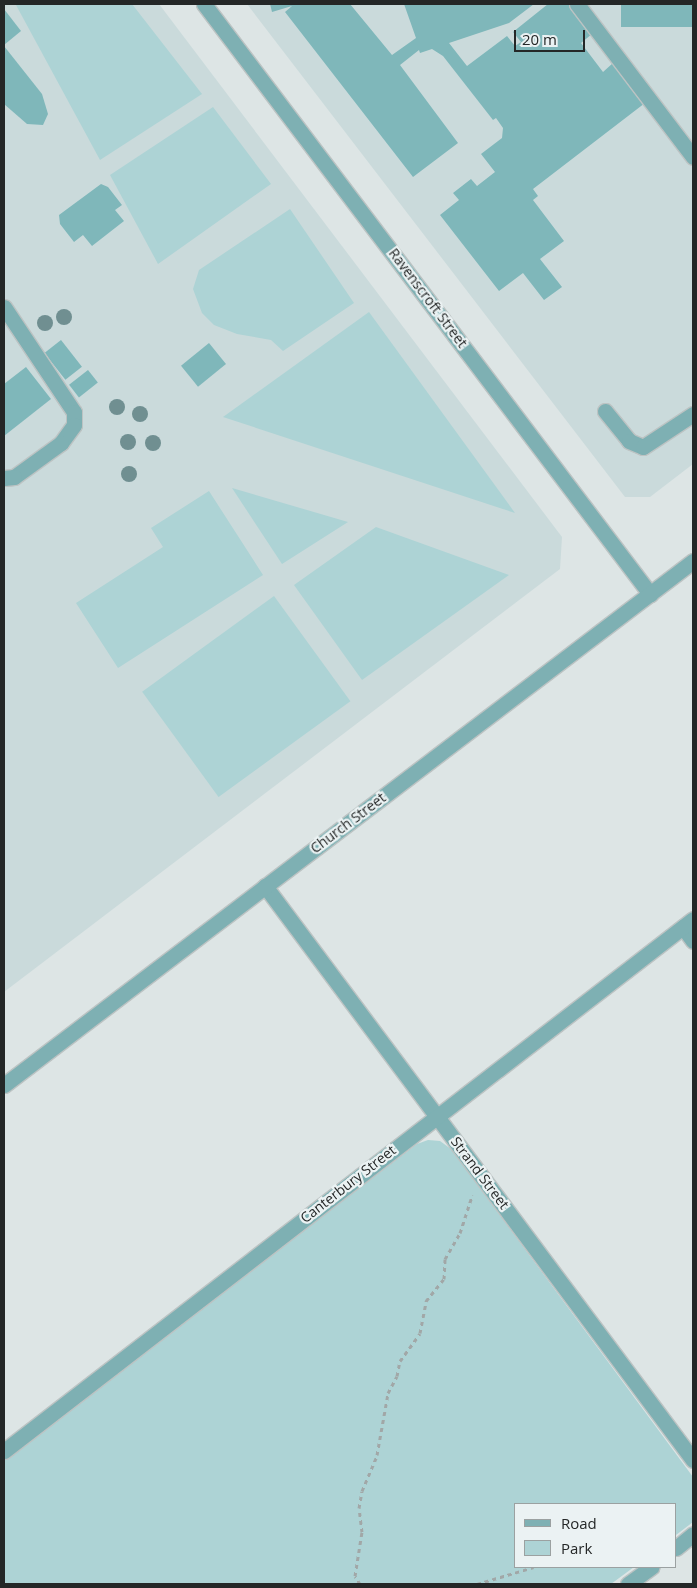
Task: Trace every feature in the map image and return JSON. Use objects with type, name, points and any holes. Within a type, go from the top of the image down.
[{"type":"street","name":"Ravenscroft Street","points":[[204,4],[650,594]]},
{"type":"street","points":[[577,4],[693,157]]},
{"type":"street","points":[[4,307],[74,412],[74,424],[61,443],[14,477],[4,478]]},
{"type":"street","points":[[605,411],[629,441],[643,447],[693,414]]},
{"type":"street","name":"Church Street","points":[[4,1085],[693,561]]},
{"type":"street","name":"Strand Street","points":[[265,886],[693,1460]]},
{"type":"street","points":[[688,923],[693,940]]},
{"type":"street","name":"Canterbury Street","points":[[4,1451],[688,923]]},
{"type":"street","points":[[677,1547],[693,1534]]},
{"type":"street","points":[[628,1584],[650,1568]]},
{"type":"path","points":[[360,1584],[355,1576],[362,1532],[359,1508],[362,1491],[377,1455],[388,1393],[397,1376],[400,1360],[420,1334],[426,1301],[444,1279],[445,1259],[460,1232],[468,1202],[476,1186],[485,1180]]},
{"type":"path","points":[[477,1584],[531,1568]]},
{"type":"shaded area","points":[[4,4],[159,4],[562,537],[560,569],[4,992]]},
{"type":"shaded area","points":[[247,4],[693,4],[693,464],[650,497],[625,497]]},
{"type":"green space","points":[[132,4],[202,94],[100,160],[16,5]]},
{"type":"green space","points":[[213,107],[271,184],[158,264],[110,175]]},
{"type":"green space","points":[[290,209],[354,303],[283,351],[271,340],[237,334],[214,325],[202,313],[193,289],[199,270]]},
{"type":"green space","points":[[369,312],[515,513],[223,417]]},
{"type":"green space","points":[[232,488],[348,522],[282,564]]},
{"type":"green space","points":[[209,491],[263,575],[118,668],[76,603],[163,547],[151,528]]},
{"type":"green space","points":[[376,527],[509,575],[362,680],[294,585]]},
{"type":"green space","points":[[274,596],[350,701],[219,797],[142,692]]},
{"type":"green space","points":[[428,1140],[440,1141],[451,1149],[693,1477],[693,1522],[677,1534],[677,1503],[514,1503],[514,1568],[633,1568],[611,1584],[4,1584],[4,1461],[417,1144]]},
{"type":"building","points":[[270,4],[350,4],[392,55],[416,38],[404,4],[534,4],[509,23],[449,43],[467,66],[507,36],[515,46],[521,42],[513,32],[548,4],[568,4],[592,34],[581,43],[603,72],[613,63],[645,103],[533,189],[538,196],[533,200],[564,241],[540,259],[562,287],[544,300],[523,273],[499,291],[440,215],[459,200],[453,193],[471,179],[477,186],[495,172],[481,154],[502,138],[503,128],[496,118],[493,120],[443,56],[432,49],[420,53],[419,50],[400,65],[458,143],[413,177],[285,12],[292,6],[272,12]]},
{"type":"building","points":[[621,4],[693,4],[693,27],[621,27]]},
{"type":"building","points":[[4,9],[21,31],[4,45]]},
{"type":"building","points":[[4,46],[42,94],[48,114],[43,125],[27,124],[4,104]]},
{"type":"building","points":[[101,184],[108,187],[122,205],[115,210],[124,221],[92,246],[83,235],[74,242],[60,224],[59,215]]},
{"type":"building","points":[[61,340],[82,367],[65,380],[44,353]]},
{"type":"building","points":[[209,343],[226,364],[198,387],[181,366]]},
{"type":"building","points":[[26,367],[51,399],[4,436],[4,384]]},
{"type":"building","points":[[88,370],[98,383],[79,397],[69,385]]}]
